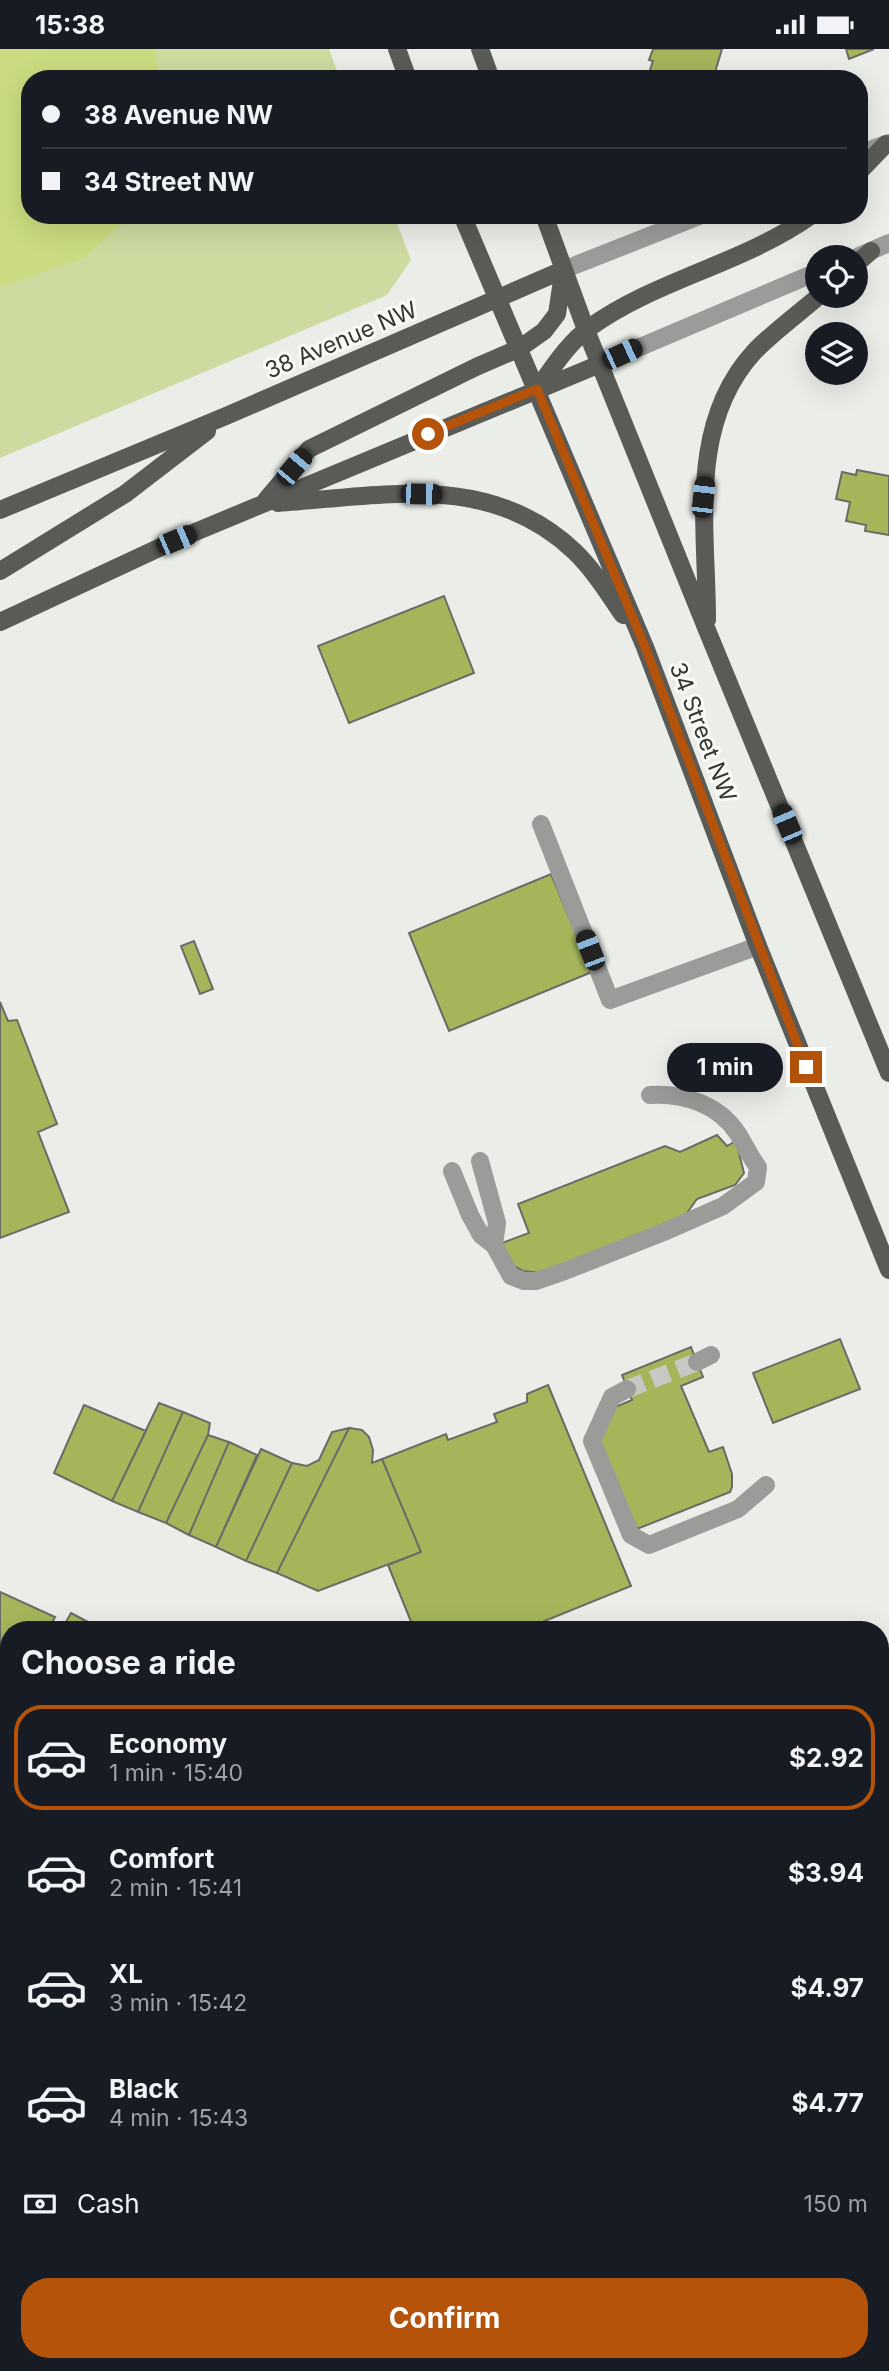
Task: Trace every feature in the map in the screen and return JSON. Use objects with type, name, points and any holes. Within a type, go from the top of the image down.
[{"type":"main road","points":[[397,49],[405,70]]},
{"type":"main road","points":[[480,49],[488,70]]},
{"type":"main road","points":[[868,163],[888,143]]},
{"type":"main road","name":"34 Street NW","points":[[466,224],[645,647],[758,947],[889,1270]]},
{"type":"main road","name":"34 Street NW","points":[[547,224],[586,330],[889,1073]]},
{"type":"main road","points":[[537,389],[586,330],[652,292],[783,236],[800,224]]},
{"type":"main road","points":[[264,503],[309,449],[520,348],[544,331],[557,314],[563,270]]},
{"type":"main road","name":"38 Avenue NW","points":[[0,510],[226,417],[563,270]]},
{"type":"main road","points":[[707,630],[703,497],[709,443],[731,386],[754,353],[805,308]]},
{"type":"main road","points":[[0,622],[176,540],[600,364]]},
{"type":"main road","points":[[0,571],[125,494],[226,417]]},
{"type":"main road","points":[[264,503],[399,493],[443,494],[499,503],[539,524],[573,551],[596,576],[645,647]]},
{"type":"street","points":[[868,151],[888,143]]},
{"type":"street","name":"38 Avenue NW","points":[[563,270],[679,224]]},
{"type":"street","points":[[868,252],[889,243]]},
{"type":"street","points":[[600,364],[805,277]]},
{"type":"street","points":[[541,824],[610,1000],[758,947]]},
{"type":"street","points":[[452,1171],[481,1234],[494,1245],[511,1276],[524,1281],[536,1281],[691,1220],[733,1200],[756,1182],[758,1167],[736,1131],[716,1113],[697,1099],[667,1094],[650,1095]]},
{"type":"street","points":[[480,1161],[497,1223],[494,1245]]},
{"type":"street","points":[[627,1389],[612,1397],[592,1441],[631,1535],[649,1545],[738,1509],[765,1486]]},
{"type":"shaded area","points":[[0,49],[329,49],[337,70],[21,70],[21,224],[397,224],[411,260],[387,295],[0,458]]},
{"type":"shaded area","points":[[0,49],[155,49],[158,70],[21,70],[21,224],[121,224],[84,258],[0,287]]},
{"type":"building","points":[[653,49],[722,49],[716,70],[650,70],[653,61],[649,60]]},
{"type":"building","points":[[846,49],[874,49],[849,59]]},
{"type":"building","points":[[857,470],[889,476],[889,535],[865,531],[866,525],[846,521],[850,502],[836,499],[842,472],[856,475]]},
{"type":"building","points":[[444,596],[474,673],[349,723],[318,646]]},
{"type":"building","points":[[551,874],[592,972],[449,1031],[409,933]]},
{"type":"building","points":[[194,941],[213,989],[200,994],[181,946]]},
{"type":"building","points":[[0,1002],[8,1021],[17,1020],[57,1124],[38,1132],[69,1212],[0,1238]]},
{"type":"building","points":[[717,1135],[727,1146],[736,1141],[744,1173],[735,1185],[697,1199],[684,1217],[541,1273],[523,1271],[512,1265],[502,1243],[529,1233],[518,1204],[665,1146],[680,1152]]},
{"type":"building","points":[[840,1339],[860,1389],[773,1423],[753,1373]]},
{"type":"building","points":[[691,1347],[703,1377],[681,1386],[709,1452],[723,1447],[732,1474],[732,1487],[730,1492],[637,1529],[597,1437],[613,1408],[632,1400],[622,1375]]},
{"type":"building","points":[[548,1385],[631,1586],[545,1621],[411,1621],[388,1565],[421,1552],[382,1459],[446,1434],[448,1440],[497,1422],[494,1414],[527,1402],[527,1394]]},
{"type":"building","points":[[159,1403],[183,1412],[138,1512],[112,1501]]},
{"type":"building","points":[[84,1405],[146,1431],[112,1501],[54,1473]]},
{"type":"building","points":[[183,1412],[210,1423],[208,1435],[166,1523],[138,1512]]},
{"type":"building","points":[[349,1428],[362,1430],[369,1437],[373,1450],[372,1463],[382,1459],[421,1552],[318,1591],[277,1573]]},
{"type":"building","points":[[349,1428],[277,1573],[246,1561],[292,1463],[307,1466],[319,1460],[332,1432]]},
{"type":"building","points":[[208,1435],[229,1442],[189,1535],[166,1523]]},
{"type":"building","points":[[229,1442],[257,1455],[216,1547],[189,1535]]},
{"type":"building","points":[[261,1449],[292,1463],[246,1561],[216,1547]]},
{"type":"building","points":[[0,1592],[55,1617],[53,1621],[0,1621]]},
{"type":"building","points":[[71,1613],[86,1621],[66,1621]]},
{"type":"tunnel","points":[[627,1389],[697,1362]]},
{"type":"route","points":[[428,434],[537,389],[645,647],[806,1067]]}]
